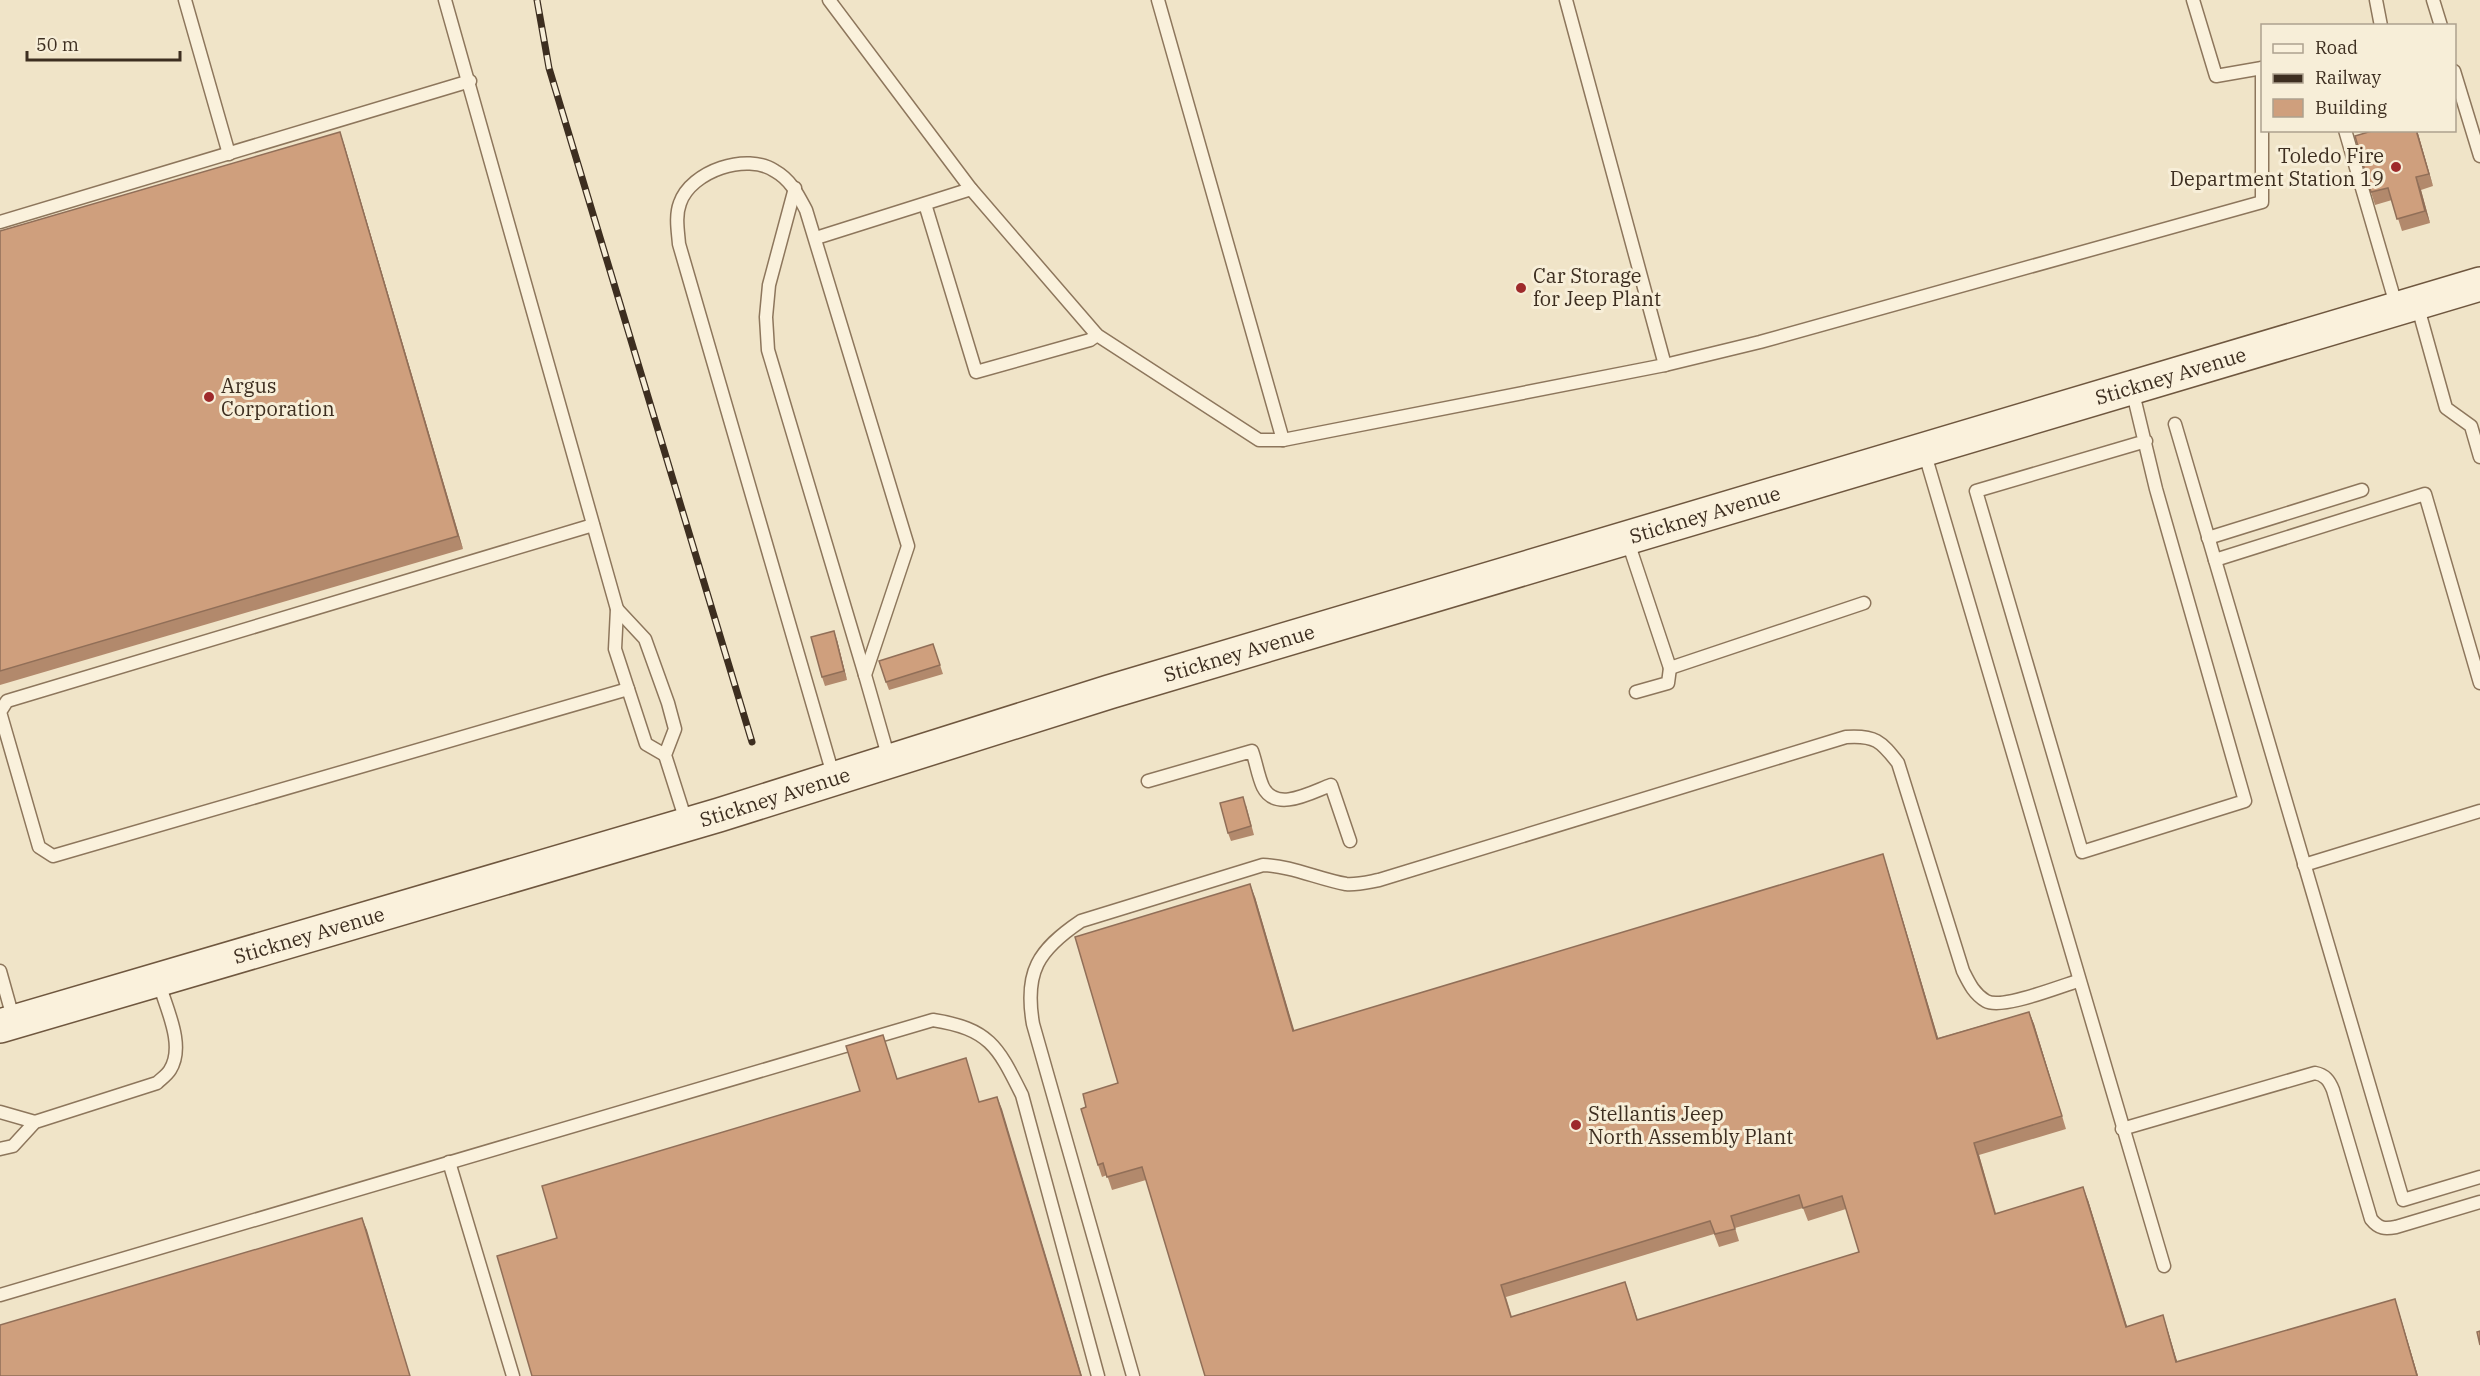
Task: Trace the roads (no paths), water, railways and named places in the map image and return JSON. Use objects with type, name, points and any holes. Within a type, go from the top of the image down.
[{"type":"street","name":"Stickney Avenue","points":[[7,1024],[687,824],[1100,694],[2480,284]]},
{"type":"lane","points":[[185,0],[229,154]]},
{"type":"lane","points":[[445,0],[470,81],[617,609],[615,649],[646,744],[665,755]]},
{"type":"lane","points":[[829,0],[970,189],[1097,334],[1259,441],[1283,440],[1665,365],[1760,342],[2262,202],[2262,132]]},
{"type":"lane","points":[[1158,0],[1283,440]]},
{"type":"lane","points":[[1566,0],[1665,365]]},
{"type":"lane","points":[[2193,0],[2216,76],[2261,68]]},
{"type":"lane","points":[[2376,0],[2380,24]]},
{"type":"lane","points":[[2433,0],[2440,24]]},
{"type":"lane","points":[[2456,78],[2480,156]]},
{"type":"lane","points":[[0,222],[470,81]]},
{"type":"lane","points":[[2346,132],[2407,306],[2446,408],[2472,426],[2480,457]]},
{"type":"lane","points":[[834,779],[679,244],[677,223],[680,202],[690,187],[702,177],[721,168],[746,162],[774,170],[795,188],[806,210],[908,546],[865,675]]},
{"type":"lane","points":[[795,188],[770,285],[766,317],[768,350],[890,761]]},
{"type":"lane","points":[[816,238],[970,189]]},
{"type":"lane","points":[[925,204],[976,372],[1090,340],[1097,334]]},
{"type":"lane","points":[[2132,387],[2146,441],[2156,489],[2245,801],[2082,852],[1976,490],[2146,441]]},
{"type":"lane","points":[[2175,424],[2403,1200],[2480,1177]]},
{"type":"lane","points":[[1923,450],[2164,1266]]},
{"type":"lane","points":[[2208,538],[2362,490]]},
{"type":"lane","points":[[2214,560],[2425,494],[2480,682]]},
{"type":"lane","points":[[593,525],[7,701],[0,712],[39,847],[53,856],[628,689]]},
{"type":"lane","points":[[1627,538],[1670,668],[1668,683],[1636,692]]},
{"type":"lane","points":[[1670,668],[1864,603]]},
{"type":"lane","points":[[617,609],[645,639],[668,703],[675,729],[665,755],[687,824]]},
{"type":"lane","points":[[1133,1376],[1033,1024],[1029,998],[1032,976],[1042,954],[1059,936],[1081,921],[1263,865],[1276,866],[1347,884],[1379,880],[1846,737],[1866,735],[1885,746],[1898,763],[1963,971],[1971,989],[1988,1002],[2004,1003],[2078,981]]},
{"type":"lane","points":[[1148,781],[1252,751],[1264,788],[1271,797],[1280,800],[1292,799],[1331,785],[1350,841]]},
{"type":"lane","points":[[2304,865],[2480,811]]},
{"type":"lane","points":[[0,971],[7,1024]]},
{"type":"lane","points":[[0,1149],[13,1146],[35,1122],[157,1083],[170,1071],[177,1055],[176,1040],[158,979]]},
{"type":"lane","points":[[0,1296],[933,1020],[957,1024],[982,1034],[1006,1063],[1022,1095],[1098,1376]]},
{"type":"lane","points":[[2122,1129],[2315,1073],[2330,1080],[2372,1219],[2376,1225],[2384,1229],[2396,1227],[2480,1202]]},
{"type":"lane","points":[[0,1112],[35,1122]]},
{"type":"lane","points":[[449,1162],[513,1376]]},
{"type":"railway","points":[[537,0],[549,68],[752,742]]},
{"type":"place","name":"Toledo Fire Department Station 19","points":[[2396,167]]},
{"type":"place","name":"Car Storage for Jeep Plant","points":[[1521,288]]},
{"type":"place","name":"Argus Corporation","points":[[209,397]]},
{"type":"place","name":"Stellantis Jeep North Assembly Plant","points":[[1576,1125]]}]
